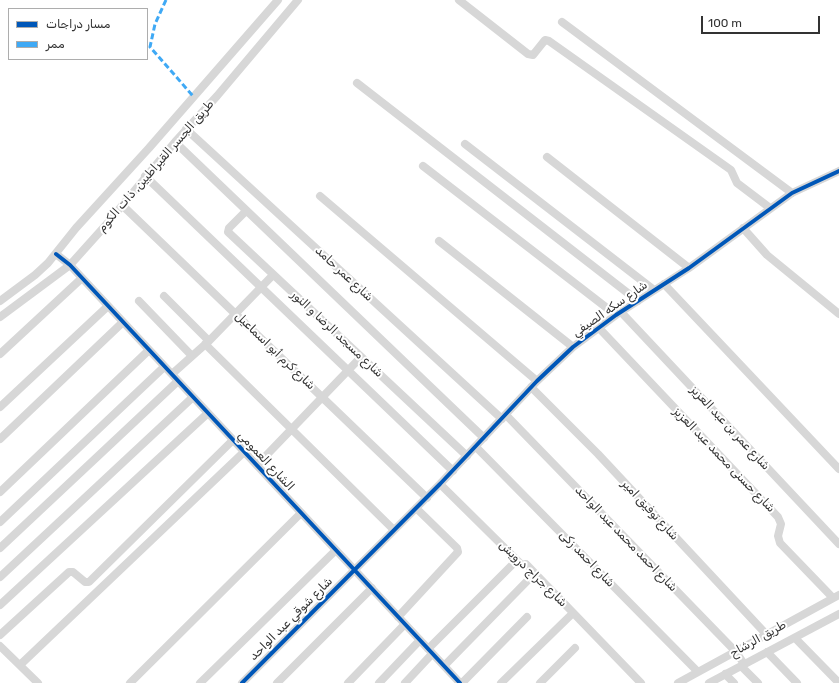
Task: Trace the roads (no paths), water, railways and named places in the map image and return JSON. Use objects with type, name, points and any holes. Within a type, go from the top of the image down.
[{"type":"street","name":"طريق الجسر القيراطيين, ذات الكوم","points":[[0,301],[35,275],[56,254],[76,228],[149,148],[278,0]]},
{"type":"street","name":"طريق الجسر القيراطيين, ذات الكوم","points":[[0,317],[70,265],[298,0]]},
{"type":"street","points":[[459,0],[528,54],[533,55],[544,40],[549,41],[731,170],[737,183],[770,208]]},
{"type":"street","points":[[562,22],[792,193]]},
{"type":"street","points":[[357,83],[638,301]]},
{"type":"street","name":"شارع عمر حامد","points":[[186,129],[504,417]]},
{"type":"street","points":[[175,142],[246,212],[484,438]]},
{"type":"street","points":[[465,144],[654,290]]},
{"type":"street","points":[[547,157],[688,268]]},
{"type":"street","name":"شارع عمر بن عبد العزيز","points":[[423,166],[618,314],[839,544]]},
{"type":"street","name":"شارع سكه الصيفي","points":[[354,570],[427,498],[534,384],[573,347],[598,327],[688,268],[792,193],[839,171]]},
{"type":"street","points":[[145,176],[453,471]]},
{"type":"street","name":"شارع توفيق امير","points":[[320,196],[534,384],[766,634]]},
{"type":"street","name":"شارع كرم أبو اسماعيل","points":[[122,205],[324,397],[427,498]]},
{"type":"street","name":"شارع مسجد الرضا و النور","points":[[246,212],[229,228],[228,232],[467,456]]},
{"type":"street","points":[[743,228],[767,255],[839,314]]},
{"type":"street","points":[[439,241],[573,347]]},
{"type":"street","name":"الشارع العمومي","points":[[56,254],[70,265],[150,350],[164,367],[444,666],[456,682]]},
{"type":"street","points":[[172,374],[237,314],[273,275]]},
{"type":"street","points":[[0,354],[82,278]]},
{"type":"street","points":[[664,284],[839,469]]},
{"type":"street","points":[[164,296],[207,343],[292,430],[394,530]]},
{"type":"street","points":[[139,301],[192,356]]},
{"type":"street","points":[[0,407],[108,306]]},
{"type":"street","points":[[0,439],[123,322]]},
{"type":"street","name":"شارع حسنى محمد عبد العزيز","points":[[598,327],[778,517],[781,524],[778,536],[780,543],[836,596]]},
{"type":"street","points":[[0,492],[150,350]]},
{"type":"street","points":[[257,465],[362,357]]},
{"type":"street","points":[[0,522],[164,367]]},
{"type":"street","points":[[0,548],[178,381]]},
{"type":"street","points":[[0,577],[193,397]]},
{"type":"street","points":[[0,605],[208,413]]},
{"type":"street","name":"شارع احمد محمد عبد الواحد","points":[[504,417],[736,652],[743,665],[758,683]]},
{"type":"street","points":[[0,634],[69,572],[73,572],[85,582],[89,582],[233,440]]},
{"type":"street","name":"شارع احمد زكى","points":[[476,446],[698,672]]},
{"type":"street","points":[[20,665],[244,452]]},
{"type":"street","name":"شارع جراج درويش","points":[[440,484],[517,560],[522,564],[526,564],[641,683]]},
{"type":"street","points":[[398,617],[458,552],[457,548],[416,508]]},
{"type":"street","points":[[130,683],[301,513]]},
{"type":"street","points":[[200,683],[336,550]]},
{"type":"street","points":[[405,683],[430,651],[517,560]]},
{"type":"street","name":"شارع شوقي عبد الواحد","points":[[242,683],[354,570]]},
{"type":"street","points":[[444,666],[534,574]]},
{"type":"street","points":[[277,683],[372,588]]},
{"type":"street","name":"طريق الرشاح","points":[[678,683],[836,596]]},
{"type":"street","points":[[501,683],[573,613]]},
{"type":"street","points":[[456,682],[527,618]]},
{"type":"street","name":"طريق الرشاح","points":[[709,683],[837,618]]},
{"type":"street","points":[[348,683],[405,624]]},
{"type":"street","points":[[795,638],[839,683]]},
{"type":"street","points":[[379,683],[420,640]]},
{"type":"street","points":[[0,646],[38,683]]},
{"type":"street","points":[[540,683],[575,648]]},
{"type":"street","points":[[768,652],[797,683]]},
{"type":"street","points":[[726,674],[734,683]]}]
